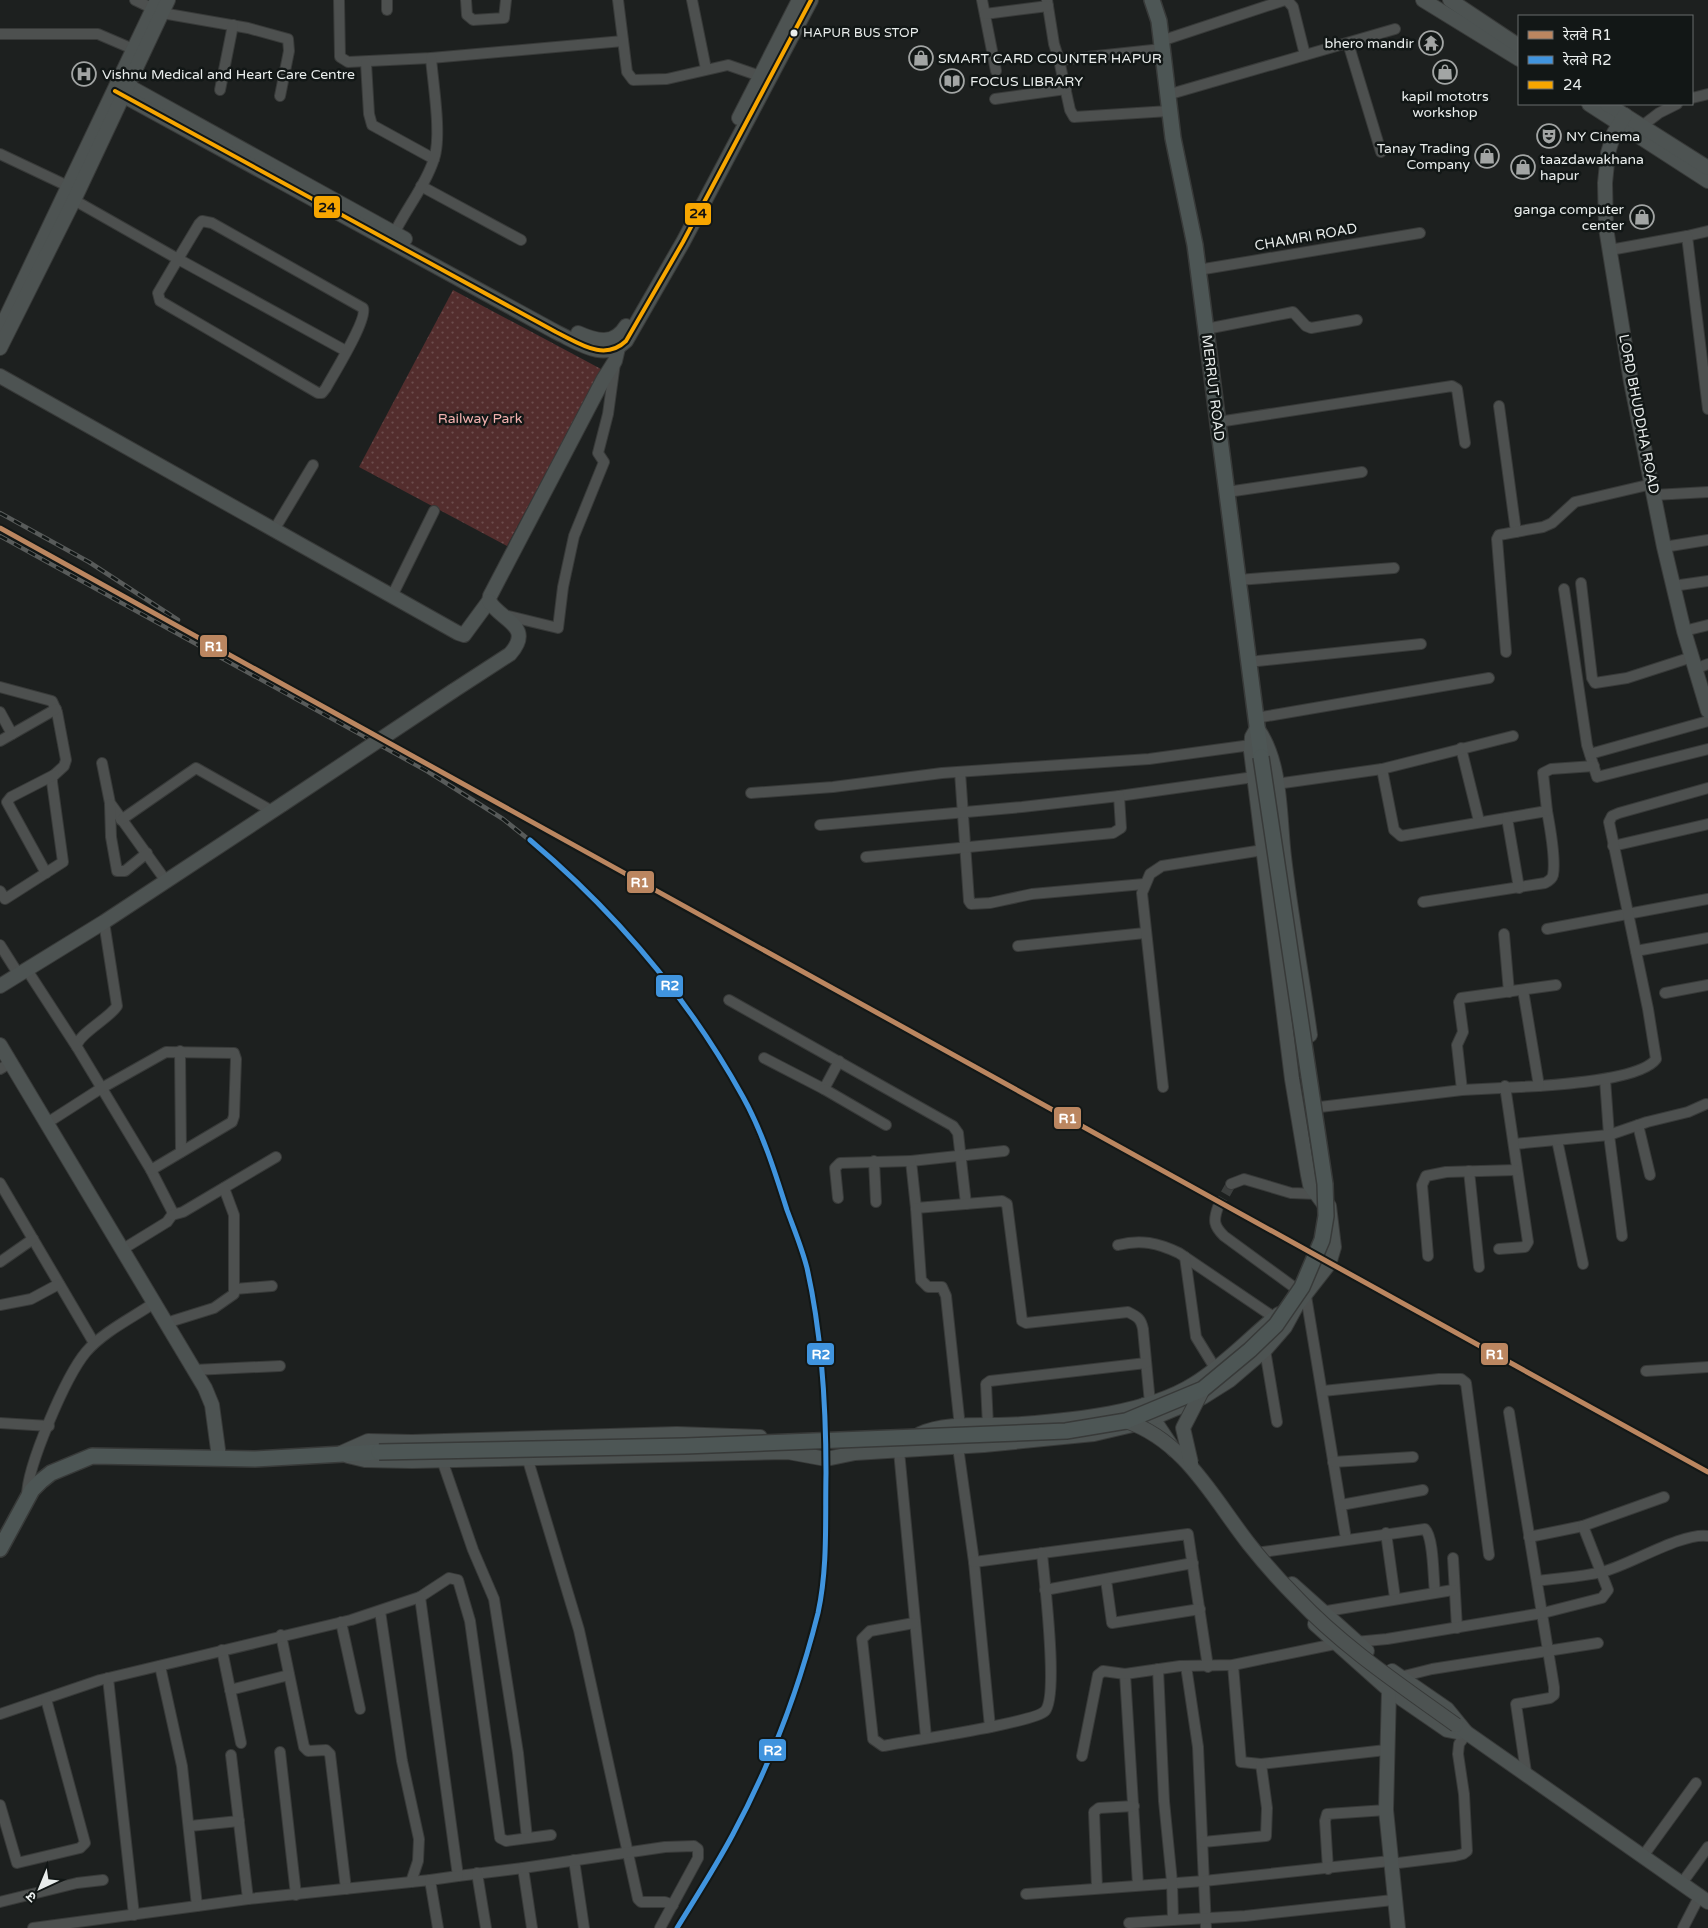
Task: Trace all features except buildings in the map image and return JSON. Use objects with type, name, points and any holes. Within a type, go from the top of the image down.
[{"type":"main road","name":"MERRUT ROAD","points":[[1152,0],[1159,21]]},
{"type":"main road","name":"MERRUT ROAD","points":[[0,1549],[32,1490],[51,1473],[92,1456],[292,1458],[379,1452],[666,1447],[1066,1432],[1126,1421],[1203,1389],[1227,1371],[1276,1326],[1302,1287],[1317,1254],[1326,1216],[1325,1184],[1256,723],[1198,270],[1169,110],[1159,21],[1161,0]]},
{"type":"street","points":[[136,0],[288,39],[289,51],[280,96]]},
{"type":"street","points":[[339,0],[340,56],[345,62],[366,63],[623,41]]},
{"type":"street","points":[[466,0],[466,14],[473,20],[504,18],[506,0]]},
{"type":"street","points":[[618,0],[627,72],[633,80],[667,79],[728,65],[760,76]]},
{"type":"street","points":[[692,0],[706,69]]},
{"type":"street","points":[[438,263],[579,334],[593,339],[612,340],[623,332],[799,0]]},
{"type":"street","points":[[0,376],[458,633],[464,634],[489,601],[603,380],[683,242],[811,0]]},
{"type":"street","points":[[982,0],[996,71]]},
{"type":"street","points":[[1059,60],[1161,45],[1286,0],[1294,7],[1305,55]]},
{"type":"street","points":[[1423,0],[1518,58]]},
{"type":"street","points":[[1450,0],[1518,45]]},
{"type":"street","points":[[985,14],[1047,3],[1054,44],[1072,115],[1077,118],[1169,110]]},
{"type":"street","points":[[122,88],[133,49],[160,5]]},
{"type":"street","points":[[0,348],[160,5]]},
{"type":"street","points":[[220,90],[233,25]]},
{"type":"street","points":[[1167,95],[1395,29]]},
{"type":"street","points":[[0,34],[90,33],[104,35],[133,49]]},
{"type":"street","points":[[1348,43],[1381,152]]},
{"type":"street","points":[[392,237],[434,159],[436,130],[431,58]]},
{"type":"street","points":[[366,63],[368,114],[372,125],[434,159]]},
{"type":"street","points":[[122,88],[392,237],[583,346],[617,355]]},
{"type":"street","points":[[995,99],[1066,89]]},
{"type":"street","points":[[1693,98],[1708,94]]},
{"type":"street","points":[[1590,105],[1622,120],[1708,168]]},
{"type":"street","points":[[1608,105],[1622,120]]},
{"type":"street","points":[[1637,129],[1659,113],[1675,105]]},
{"type":"street","name":"LORD BHUDDHA ROAD","points":[[1622,120],[1610,145],[1605,169],[1605,212],[1610,250],[1631,382],[1664,547],[1684,631],[1698,663],[1708,709]]},
{"type":"street","points":[[1637,129],[1708,181]]},
{"type":"street","points":[[0,154],[74,192],[178,260],[346,351]]},
{"type":"street","points":[[421,186],[521,240]]},
{"type":"street","points":[[0,330],[74,192]]},
{"type":"street","points":[[202,221],[212,224],[363,308],[364,316],[322,393],[318,393],[160,301],[158,293],[178,260],[202,221]]},
{"type":"street","points":[[1610,250],[1708,231]]},
{"type":"street","name":"CHAMRI ROAD","points":[[1198,270],[1420,233]]},
{"type":"street","points":[[1687,236],[1707,386],[1708,409]]},
{"type":"street","points":[[1206,329],[1293,312],[1298,315],[1306,326],[1311,328],[1358,320]]},
{"type":"street","points":[[504,615],[558,628],[563,587],[574,536],[604,462],[598,453],[608,414],[617,355]]},
{"type":"street","points":[[1218,422],[1452,386],[1457,389],[1465,443]]},
{"type":"street","points":[[1499,406],[1516,532]]},
{"type":"street","points":[[274,530],[313,465]]},
{"type":"street","points":[[1227,492],[1362,472]]},
{"type":"street","points":[[1506,652],[1497,539],[1499,536],[1544,527],[1552,523],[1569,505],[1575,502],[1653,490],[1708,492]]},
{"type":"street","points":[[392,596],[434,511]]},
{"type":"street","points":[[1664,547],[1708,540]]},
{"type":"street","points":[[1238,580],[1394,568]]},
{"type":"street","points":[[1673,586],[1708,582]]},
{"type":"street","points":[[1581,584],[1592,678],[1596,683],[1698,663]]},
{"type":"street","points":[[1564,589],[1590,754],[1597,777],[1600,778],[1708,749]]},
{"type":"street","points":[[0,986],[104,922],[510,654],[518,645],[518,633],[504,615],[489,601]]},
{"type":"street","points":[[1684,631],[1708,625]]},
{"type":"street","points":[[1248,662],[1421,644]]},
{"type":"street","points":[[1256,723],[1489,678]]},
{"type":"street","points":[[1578,685],[1592,678]]},
{"type":"street","points":[[0,687],[45,698],[52,701],[56,709],[66,760],[64,766],[54,775],[11,797],[7,802],[46,873]]},
{"type":"street","points":[[0,741],[56,709]]},
{"type":"street","points":[[0,712],[12,734]]},
{"type":"street","points":[[1590,754],[1708,721]]},
{"type":"street","points":[[341,1454],[365,1460],[442,1460],[788,1452],[826,1460],[855,1452],[958,1447],[1094,1434],[1136,1425],[1203,1397],[1230,1380],[1265,1350],[1285,1327],[1302,1300],[1329,1264],[1334,1247],[1334,1229],[1329,1212],[1317,1194],[1308,1175],[1292,1079],[1254,777],[1251,744],[1256,723]]},
{"type":"street","points":[[1256,723],[1268,743],[1276,784],[1284,858],[1330,1187],[1329,1212]]},
{"type":"street","points":[[1276,784],[1382,769],[1513,736]]},
{"type":"street","points":[[751,793],[833,787],[960,772],[1149,759],[1251,744]]},
{"type":"street","points":[[1461,748],[1479,821]]},
{"type":"street","points":[[102,763],[110,803],[111,837],[117,871],[124,871],[147,853]]},
{"type":"street","points":[[1423,902],[1545,883],[1553,875],[1543,773],[1551,769],[1594,766]]},
{"type":"street","points":[[121,820],[196,768],[277,808]]},
{"type":"street","points":[[1382,769],[1394,830],[1402,836],[1479,821],[1547,811]]},
{"type":"street","points":[[960,772],[964,849],[969,901],[971,904],[990,903],[1032,894],[1144,884]]},
{"type":"street","points":[[2,898],[60,864],[63,857],[52,782],[54,775]]},
{"type":"street","points":[[820,825],[1119,796],[1254,777]]},
{"type":"street","points":[[1320,1107],[1462,1090],[1505,1086],[1540,1086],[1604,1079],[1648,1067],[1656,1059],[1649,1014],[1613,846],[1610,822],[1612,816],[1708,788]]},
{"type":"street","points":[[866,857],[937,849],[964,849],[1113,833],[1121,828],[1119,796]]},
{"type":"street","points":[[110,803],[166,881]]},
{"type":"street","points":[[1507,818],[1519,888]]},
{"type":"street","points":[[1613,846],[1708,824]]},
{"type":"street","points":[[1163,1087],[1145,933],[1142,892],[1144,884],[1156,869],[1162,866],[1263,850]]},
{"type":"street","points":[[1547,929],[1708,899]]},
{"type":"street","points":[[77,1047],[79,1039],[117,1006],[104,922]]},
{"type":"street","points":[[1018,946],[1145,933]]},
{"type":"street","points":[[1504,934],[1510,992]]},
{"type":"street","points":[[1636,951],[1708,938]]},
{"type":"street","points":[[0,945],[23,972],[77,1047],[151,1170],[172,1215]]},
{"type":"street","points":[[1462,1090],[1457,1045],[1463,1032],[1460,1000],[1464,997],[1556,985]]},
{"type":"street","points":[[1665,993],[1708,985]]},
{"type":"street","points":[[1524,990],[1540,1086]]},
{"type":"street","points":[[729,1000],[839,1060],[953,1126],[958,1133],[966,1204]]},
{"type":"street","points":[[0,1045],[5,1066],[47,1123],[194,1370],[212,1405],[219,1457]]},
{"type":"street","points":[[180,1051],[181,1152]]},
{"type":"street","points":[[47,1123],[100,1088],[166,1052],[234,1053],[236,1059],[234,1116],[232,1122],[151,1170]]},
{"type":"street","points":[[764,1058],[824,1089],[886,1125]]},
{"type":"street","points":[[824,1089],[839,1060]]},
{"type":"street","points":[[1604,1079],[1622,1236]]},
{"type":"street","points":[[1499,1249],[1525,1248],[1528,1245],[1505,1086]]},
{"type":"street","points":[[1514,1144],[1609,1135],[1688,1112],[1706,1104]]},
{"type":"street","points":[[1638,1125],[1650,1175]]},
{"type":"street","points":[[1557,1140],[1583,1264]]},
{"type":"street","points":[[838,1198],[835,1168],[836,1165],[845,1162],[911,1161],[1004,1151]]},
{"type":"street","points":[[123,1249],[166,1222],[172,1215],[183,1212],[276,1157]]},
{"type":"street","points":[[874,1161],[876,1202]]},
{"type":"street","points":[[911,1161],[921,1280],[928,1287],[942,1287],[946,1296],[960,1427]]},
{"type":"street","points":[[1428,1256],[1423,1180],[1430,1174],[1516,1170]]},
{"type":"street","points":[[1469,1171],[1479,1267]]},
{"type":"street","points":[[1231,1184],[1244,1179],[1291,1193],[1317,1194]]},
{"type":"street","points":[[0,1183],[3,1195],[33,1239],[94,1343]]},
{"type":"street","points":[[166,1323],[220,1305],[231,1297],[235,1289],[234,1215],[224,1188]]},
{"type":"street","points":[[916,1208],[1002,1201],[1009,1207],[1022,1321],[1026,1323],[1128,1312],[1141,1320],[1146,1363],[1147,1404],[1153,1418],[1200,1488],[1259,1563],[1334,1644],[1389,1690],[1447,1730],[1457,1732],[1463,1730]]},
{"type":"street","points":[[1218,1207],[1214,1219],[1215,1227],[1302,1300],[1323,1391],[1346,1539]]},
{"type":"street","points":[[0,1262],[33,1239]]},
{"type":"street","points":[[1118,1245],[1130,1242],[1154,1242],[1185,1258],[1275,1318]]},
{"type":"street","points":[[1185,1258],[1196,1337],[1215,1368]]},
{"type":"street","points":[[0,1305],[31,1299],[59,1284]]},
{"type":"street","points":[[235,1289],[272,1286]]},
{"type":"street","points":[[901,1450],[921,1434],[930,1430],[1100,1416],[1147,1404],[1193,1385],[1275,1318],[1302,1300]]},
{"type":"street","points":[[27,1500],[29,1476],[49,1426],[78,1364],[94,1343],[154,1303]]},
{"type":"street","points":[[1265,1350],[1277,1422]]},
{"type":"street","points":[[988,1426],[985,1393],[986,1384],[990,1381],[1146,1363]]},
{"type":"street","points":[[194,1370],[280,1366]]},
{"type":"street","points":[[1646,1371],[1708,1367]]},
{"type":"street","points":[[1323,1391],[1439,1379],[1461,1379],[1466,1383],[1489,1555]]},
{"type":"street","points":[[1191,1464],[1183,1428],[1203,1389]]},
{"type":"street","points":[[1171,1394],[1180,1429],[1197,1467],[1212,1489],[1263,1552],[1322,1612],[1355,1642],[1400,1677],[1447,1709],[1463,1730]]},
{"type":"street","points":[[1509,1412],[1543,1613],[1554,1694],[1550,1698],[1518,1702],[1516,1706],[1526,1772]]},
{"type":"street","points":[[1126,1421],[1138,1425],[1168,1444],[1191,1464],[1250,1545],[1297,1599],[1333,1632],[1463,1730],[1526,1772],[1704,1899],[1683,1928]]},
{"type":"street","points":[[0,1423],[49,1426]]},
{"type":"street","points":[[341,1454],[368,1441],[412,1442],[677,1434],[766,1438],[782,1445],[788,1452]]},
{"type":"street","points":[[958,1447],[974,1562],[990,1727]]},
{"type":"street","points":[[901,1450],[914,1623],[926,1737]]},
{"type":"street","points":[[527,1457],[579,1630],[638,1899],[641,1902],[665,1902],[673,1905]]},
{"type":"street","points":[[1333,1462],[1413,1457]]},
{"type":"street","points":[[442,1460],[474,1550],[494,1599],[518,1753],[527,1838]]},
{"type":"street","points":[[1341,1505],[1424,1490]]},
{"type":"street","points":[[1529,1536],[1584,1526],[1664,1497]]},
{"type":"street","points":[[1355,1642],[1456,1628],[1543,1613],[1602,1598],[1608,1590],[1584,1526]]},
{"type":"street","points":[[1263,1552],[1418,1529],[1427,1531],[1431,1548],[1434,1592]]},
{"type":"street","points":[[974,1562],[1185,1533],[1189,1535],[1208,1667]]},
{"type":"street","points":[[1386,1534],[1395,1598]]},
{"type":"street","points":[[1537,1581],[1602,1572],[1698,1536],[1708,1536]]},
{"type":"street","points":[[914,1623],[870,1631],[864,1636],[861,1643],[873,1739],[882,1746],[990,1727],[1037,1716],[1046,1710],[1050,1702],[1052,1672],[1042,1553]]},
{"type":"street","points":[[1453,1558],[1456,1628]]},
{"type":"street","points":[[1046,1590],[1193,1563]]},
{"type":"street","points":[[0,1714],[108,1678],[380,1611],[420,1597],[450,1578],[458,1580],[470,1621],[500,1838],[506,1841],[551,1834]]},
{"type":"street","points":[[1106,1580],[1112,1623],[1200,1609]]},
{"type":"street","points":[[1322,1612],[1395,1598],[1453,1590]]},
{"type":"street","points":[[420,1597],[458,1876]]},
{"type":"street","points":[[380,1611],[402,1761],[419,1840],[418,1860],[411,1882]]},
{"type":"street","points":[[341,1622],[360,1709]]},
{"type":"street","points":[[282,1635],[304,1747],[308,1751],[326,1750],[330,1754],[346,1889]]},
{"type":"street","points":[[1400,1677],[1432,1669],[1598,1643]]},
{"type":"street","points":[[1082,1756],[1098,1675],[1103,1671],[1125,1674],[1186,1666],[1233,1665],[1334,1644]]},
{"type":"street","points":[[222,1650],[241,1743]]},
{"type":"street","points":[[1233,1665],[1241,1762],[1261,1764],[1386,1750]]},
{"type":"street","points":[[160,1666],[182,1766],[190,1826],[197,1906]]},
{"type":"street","points":[[1186,1666],[1198,1747],[1206,1923]]},
{"type":"street","points":[[1158,1669],[1164,1801],[1172,1882],[1172,1920]]},
{"type":"street","points":[[1125,1674],[1138,1885]]},
{"type":"street","points":[[230,1690],[289,1675]]},
{"type":"street","points":[[108,1678],[134,1915]]},
{"type":"street","points":[[1389,1690],[1386,1810],[1393,1900],[1398,1928]]},
{"type":"street","points":[[0,1805],[17,1863],[80,1848],[85,1843],[46,1699]]},
{"type":"street","points":[[1026,1894],[1204,1881],[1463,1854],[1467,1851],[1464,1794],[1458,1754],[1463,1730]]},
{"type":"street","points":[[280,1752],[296,1895]]},
{"type":"street","points":[[231,1755],[248,1899]]},
{"type":"street","points":[[1203,1842],[1266,1836],[1267,1808],[1261,1764]]},
{"type":"street","points":[[1643,1856],[1696,1783]]},
{"type":"street","points":[[1097,1888],[1094,1812],[1099,1808],[1134,1806]]},
{"type":"street","points":[[1328,1869],[1324,1821],[1327,1814],[1386,1810]]},
{"type":"street","points":[[190,1826],[239,1821]]},
{"type":"street","points":[[33,1928],[248,1899],[430,1880],[666,1847],[694,1846],[698,1849],[698,1858],[660,1928]]},
{"type":"street","points":[[1682,1883],[1708,1846]]},
{"type":"street","points":[[574,1860],[584,1928]]},
{"type":"street","points":[[523,1868],[532,1928]]},
{"type":"street","points":[[477,1873],[486,1928]]},
{"type":"street","points":[[0,1902],[77,1883],[104,1880]]},
{"type":"street","points":[[430,1880],[438,1928]]},
{"type":"street","points":[[1129,1923],[1172,1920],[1206,1923],[1393,1900]]},
{"type":"green space","name":"Railway Park","points":[[453,290],[601,369],[507,546],[359,467]]},
{"type":"tunnel","points":[[1218,1207],[1231,1184]]},
{"type":"railway","points":[[0,513],[89,562],[178,620]]},
{"type":"railway","points":[[0,536],[427,771],[503,819],[553,859],[586,889],[626,933],[691,1012],[744,1099],[777,1179],[806,1266],[819,1338],[826,1412],[826,1553],[818,1611],[792,1701],[769,1757],[733,1834],[677,1928]]},
{"type":"rail line","name":"R1","points":[[0,528],[1708,1472]]},
{"type":"rail line","name":"R2","points":[[530,840],[592,897],[648,959],[699,1026],[743,1097],[768,1152],[805,1261],[820,1344],[825,1421],[826,1525],[825,1561],[818,1613],[793,1698],[759,1781],[726,1846],[677,1928]]},
{"type":"transit line","name":"24","points":[[115,91],[556,332],[582,345],[600,350],[609,350],[618,347],[626,341],[683,242],[811,0]]},
{"type":"place","name":"HAPUR BUS STOP","points":[[794,33]]},
{"type":"place","name":"bhero mandir","points":[[1431,43]]},
{"type":"place","name":"SMART CARD COUNTER HAPUR","points":[[921,58]]},
{"type":"place","name":"kapil mototrs workshop","points":[[1445,72]]},
{"type":"place","name":"Vishnu Medical and Heart Care Centre","points":[[84,74]]},
{"type":"place","name":"FOCUS LIBRARY","points":[[952,81]]},
{"type":"place","name":"NY Cinema","points":[[1549,136]]},
{"type":"place","name":"Tanay Trading Company","points":[[1487,156]]},
{"type":"place","name":"taazdawakhana hapur","points":[[1523,167]]},
{"type":"place","name":"ganga computer center","points":[[1642,217]]}]
